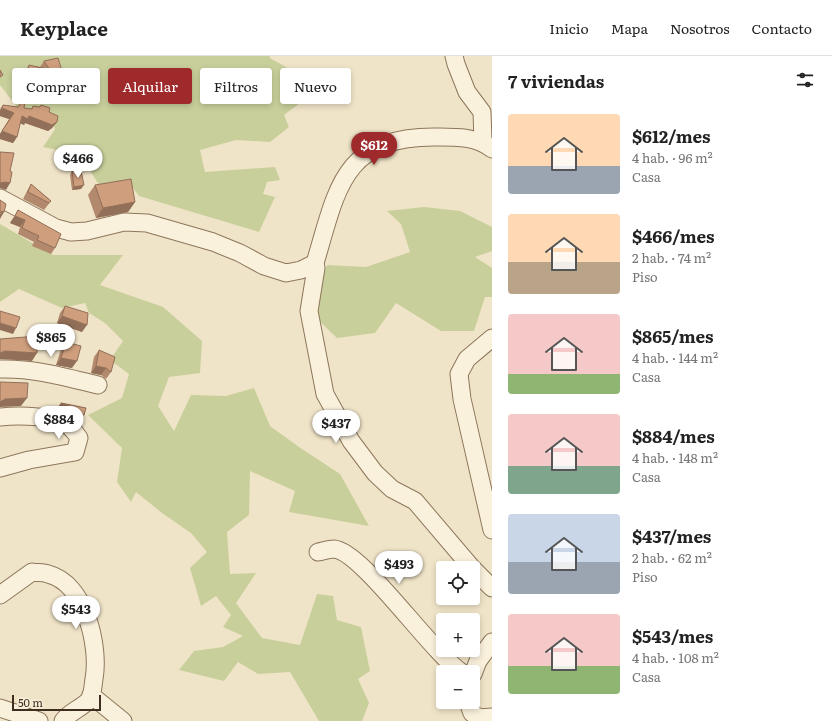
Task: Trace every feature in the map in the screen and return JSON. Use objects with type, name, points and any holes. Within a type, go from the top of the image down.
[{"type":"street","points":[[454,56],[467,92],[482,112],[488,146],[451,137],[402,139],[383,144],[363,155],[350,170],[337,191],[315,264],[316,268],[309,311],[324,394],[351,441],[375,474],[392,489],[415,501],[466,561]]},
{"type":"street","points":[[0,198],[56,228],[71,232],[87,231],[105,225],[124,222],[147,223],[213,242],[240,253],[264,266],[286,273],[301,270],[315,264]]},
{"type":"street","points":[[492,338],[466,359],[459,374],[462,399],[492,530]]},
{"type":"street","points":[[0,369],[46,372],[98,385]]},
{"type":"street","points":[[0,417],[23,416],[49,418],[71,427],[79,438],[75,452],[29,460],[0,468]]},
{"type":"street","points":[[318,552],[334,549],[354,560],[380,586],[432,645],[453,665]]},
{"type":"street","points":[[0,594],[32,572],[49,574],[68,586],[79,600],[89,622],[95,648],[95,671],[90,699],[63,721]]},
{"type":"street","points":[[480,576],[492,588]]},
{"type":"street","points":[[476,665],[492,642]]},
{"type":"street","points":[[91,695],[123,721]]},
{"type":"street","points":[[0,708],[39,721]]},
{"type":"street","points":[[471,709],[472,713],[479,718],[492,717]]},
{"type":"green space","points":[[0,56],[270,56],[270,58],[288,68],[280,68],[280,104],[299,104],[284,115],[289,127],[270,142],[236,140],[200,150],[205,172],[275,167],[280,180],[267,182],[263,194],[275,197],[259,232],[139,196],[130,184],[103,192],[81,155],[43,147],[55,129],[51,115],[17,107],[15,104],[100,104],[100,68],[12,68],[12,101],[0,85]]},
{"type":"green space","points":[[424,207],[460,211],[492,227],[492,251],[475,257],[492,268],[492,297],[485,297],[474,331],[441,331],[396,303],[375,333],[337,338],[309,311],[327,265],[366,267],[410,252],[401,224],[387,211]]},
{"type":"green space","points":[[0,224],[53,255],[123,255],[100,285],[163,307],[202,341],[200,373],[169,377],[158,406],[174,431],[191,395],[226,396],[254,388],[270,426],[340,474],[369,526],[289,512],[295,491],[250,471],[249,515],[227,532],[230,574],[256,573],[236,603],[262,638],[300,645],[317,594],[333,596],[337,620],[361,627],[370,671],[358,679],[369,703],[362,721],[319,721],[290,672],[258,674],[238,662],[224,681],[179,670],[194,651],[223,647],[243,636],[223,627],[231,615],[216,596],[201,606],[190,568],[207,552],[191,533],[162,513],[136,492],[131,502],[117,482],[122,448],[88,415],[122,398],[129,374],[110,360],[123,341],[105,323],[89,313],[85,303],[62,308],[19,289],[0,302]]},
{"type":"building","points":[[58,58],[61,68],[49,68],[44,61]]},
{"type":"building","points":[[29,65],[42,68],[28,68]]},
{"type":"building","points":[[0,70],[3,75],[0,77]]},
{"type":"building","points":[[20,104],[25,104],[24,108],[32,109],[33,106],[40,107],[41,105],[50,108],[49,112],[58,116],[57,122],[52,125],[29,116],[28,119],[22,116],[17,137],[2,131],[14,113],[2,108],[3,105],[18,107]]},
{"type":"building","points":[[0,152],[14,153],[10,171],[12,172],[10,183],[0,183]]},
{"type":"building","points":[[72,171],[81,171],[84,185],[74,187]]},
{"type":"building","points":[[131,179],[135,202],[103,208],[95,185]]},
{"type":"building","points":[[31,184],[51,201],[49,203],[28,192]]},
{"type":"building","points":[[0,200],[6,204],[4,212],[2,211],[1,213],[0,212]]},
{"type":"building","points":[[18,210],[61,234],[55,248],[37,240],[39,236],[22,228],[25,220],[15,216]]},
{"type":"building","points":[[65,306],[88,313],[87,325],[62,316]]},
{"type":"building","points":[[0,311],[20,317],[16,328],[0,323]]},
{"type":"building","points":[[38,336],[37,353],[5,351],[0,353],[0,339]]},
{"type":"building","points":[[66,342],[81,346],[77,361],[61,358]]},
{"type":"building","points":[[99,350],[115,357],[111,372],[106,368],[96,366]]},
{"type":"building","points":[[0,382],[28,383],[27,398],[5,399],[0,402]]},
{"type":"building","points":[[61,403],[86,408],[84,415],[74,408]]}]
